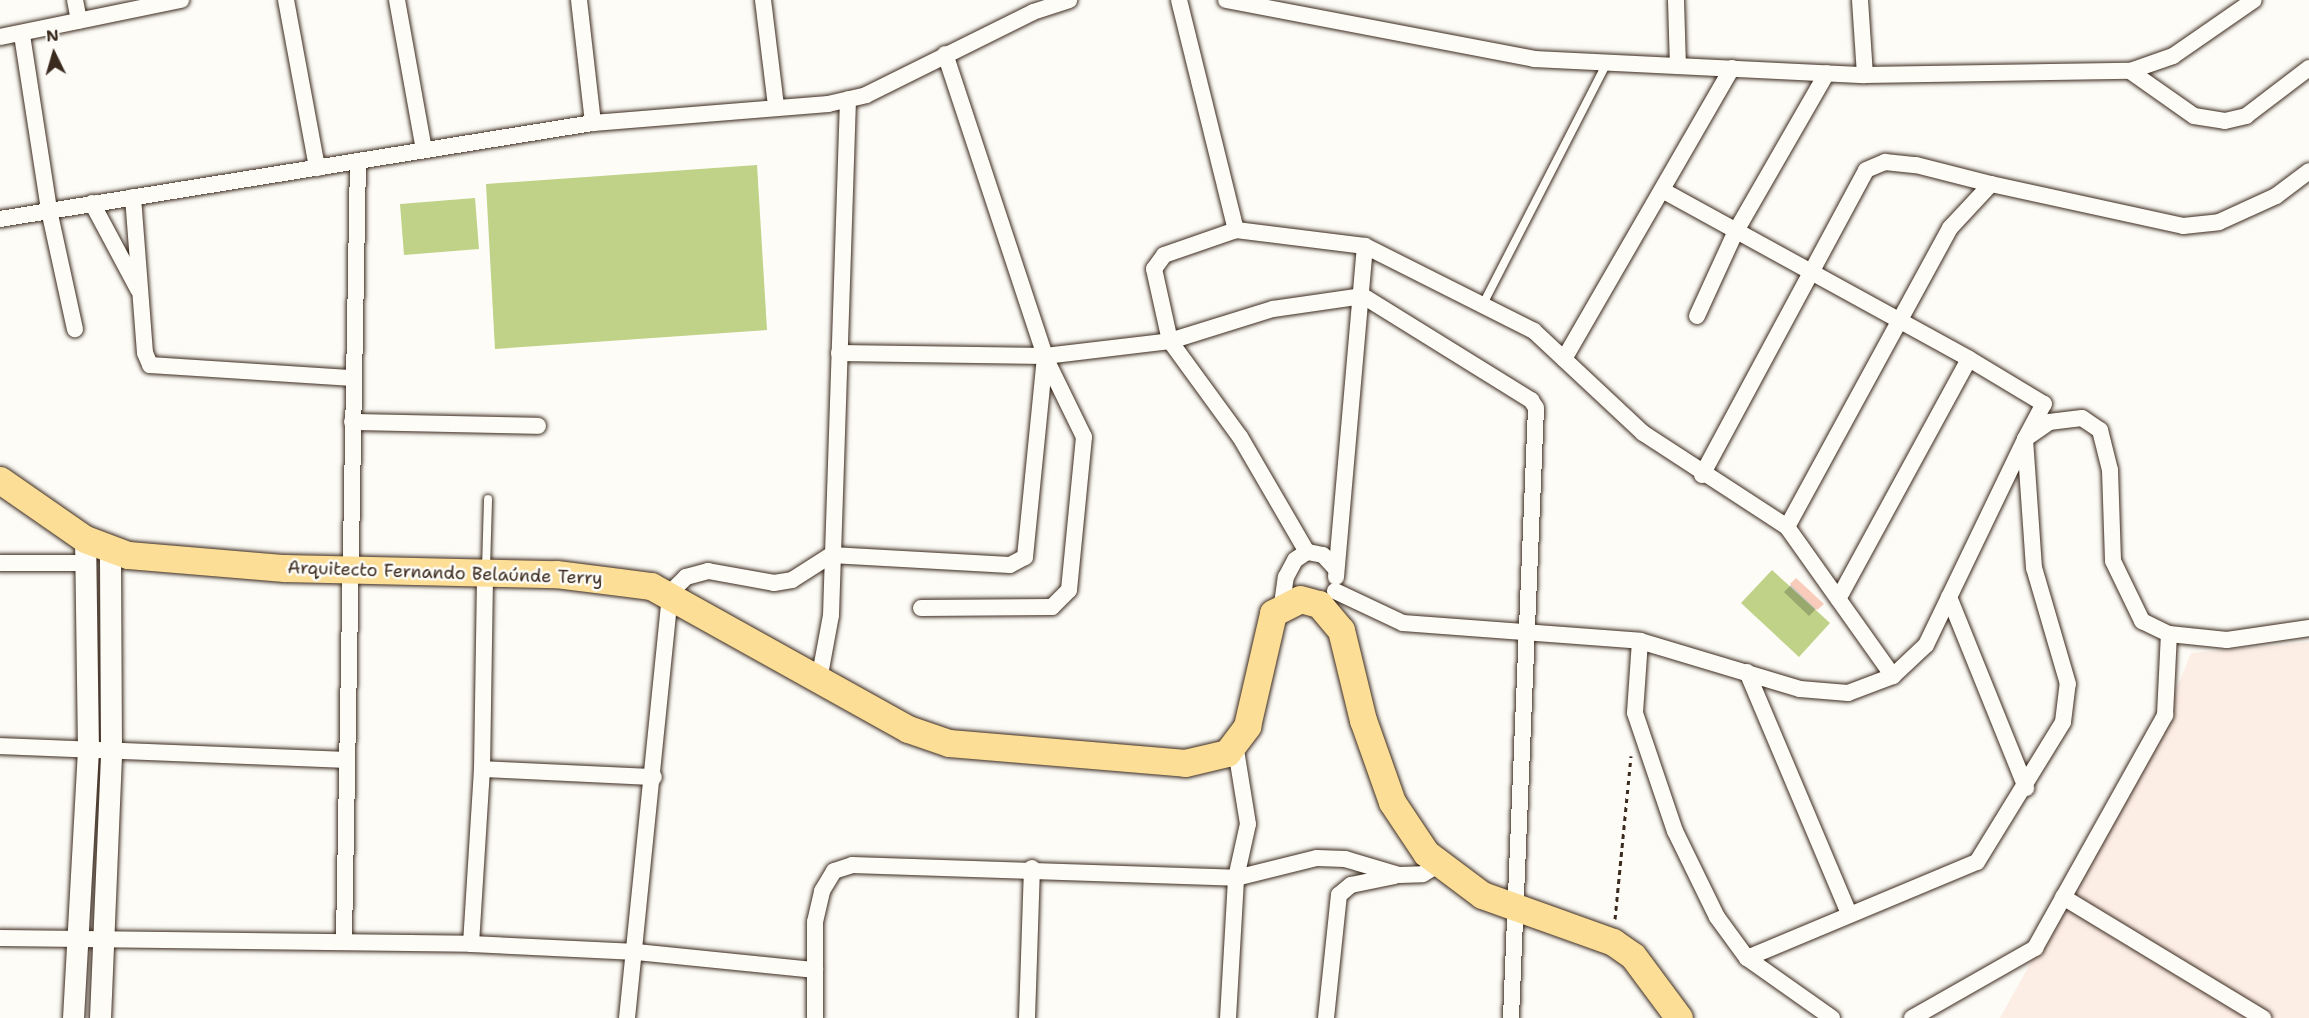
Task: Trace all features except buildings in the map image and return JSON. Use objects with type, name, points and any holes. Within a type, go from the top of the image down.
[{"type":"main road","name":"Arquitecto Fernando Belaúnde Terry","points":[[0,480],[85,551],[110,550],[153,559],[348,570],[486,572],[600,578],[670,593],[908,729],[949,742],[1185,763],[1227,753],[1235,744]]},
{"type":"main road","points":[[1235,744],[1251,712],[1267,625],[1291,602],[1334,603],[1392,802],[1438,865],[1482,895],[1517,910],[1613,942],[1633,956],[1679,1018]]},
{"type":"street","points":[[75,0],[79,21]]},
{"type":"street","points":[[0,37],[182,0]]},
{"type":"street","points":[[286,0],[317,168]]},
{"type":"street","points":[[397,0],[424,150]]},
{"type":"street","points":[[579,0],[593,123]]},
{"type":"street","points":[[763,0],[777,106]]},
{"type":"street","points":[[0,219],[593,123],[848,99],[1069,0]]},
{"type":"street","points":[[1179,0],[1236,230]]},
{"type":"street","points":[[1226,0],[1534,59],[1606,65],[1732,68],[1865,75],[2130,70],[2173,56],[2254,0]]},
{"type":"street","points":[[1676,0],[1678,66]]},
{"type":"street","points":[[1860,0],[1865,75]]},
{"type":"street","points":[[22,34],[49,210],[75,329]]},
{"type":"street","points":[[921,608],[1052,606],[1069,590],[1084,437],[1044,356],[945,54]]},
{"type":"street","points":[[1564,359],[1732,68]]},
{"type":"street","points":[[2130,70],[2194,116],[2225,121],[2246,116],[2309,68]]},
{"type":"street","points":[[1697,316],[1736,231],[1827,73]]},
{"type":"street","points":[[819,680],[831,615],[831,555],[848,99]]},
{"type":"street","points":[[344,939],[348,570],[358,161]]},
{"type":"street","points":[[1702,475],[1808,272],[1866,170],[1886,162],[1916,165],[1991,184],[2183,226],[2219,222],[2276,196],[2309,171]]},
{"type":"street","points":[[1787,527],[1896,320],[1950,228],[1991,184]]},
{"type":"street","points":[[1365,246],[1363,296],[1334,603],[1402,623],[1640,641],[1800,689],[1848,693],[1893,676],[1926,645],[2044,404],[1969,359],[1662,190]]},
{"type":"street","points":[[133,197],[141,295],[150,365],[353,378]]},
{"type":"street","points":[[92,203],[141,295]]},
{"type":"street","points":[[1308,552],[1240,437],[1170,341],[1156,261],[1236,230],[1365,246],[1534,331],[1642,433],[1702,475],[1787,527],[1893,676]]},
{"type":"street","points":[[839,353],[1044,356],[1170,341],[1273,309],[1363,296],[1531,400],[1536,408],[1511,1018]]},
{"type":"street","points":[[627,1018],[637,952],[670,593],[686,577],[708,571],[774,583],[792,580],[831,555],[1010,565],[1025,556],[1044,356]]},
{"type":"street","points":[[1838,599],[1969,359]]},
{"type":"street","points":[[2025,439],[2049,422],[2082,418],[2100,430],[2110,470],[2113,561],[2142,621],[2169,634],[2227,640],[2309,628]]},
{"type":"street","points":[[352,422],[538,426]]},
{"type":"street","points":[[1747,958],[1977,862],[2026,788],[2063,722],[2068,684],[2034,568],[2025,439]]},
{"type":"street","points":[[100,1018],[111,751],[110,550]]},
{"type":"street","points":[[0,563],[85,551],[88,750],[73,1018]]},
{"type":"street","points":[[1291,602],[1286,577],[1295,560],[1308,552],[1323,555],[1336,569]]},
{"type":"street","points":[[471,944],[482,769],[486,572]]},
{"type":"street","points":[[1949,597],[2026,788]]},
{"type":"street","points":[[1912,1018],[2035,948],[2165,715],[2169,634]]},
{"type":"street","points":[[1640,641],[1635,713],[1667,810],[1716,917],[1747,958],[1832,1018]]},
{"type":"street","points":[[1747,672],[1849,914]]},
{"type":"street","points":[[1228,1018],[1236,879],[1248,824],[1235,744]]},
{"type":"street","points":[[0,746],[346,760]]},
{"type":"street","points":[[482,769],[654,777]]},
{"type":"street","points":[[815,1018],[815,922],[822,891],[834,871],[852,865],[963,871],[1032,868],[1236,879],[1317,858],[1345,859],[1399,875]]},
{"type":"street","points":[[1326,1018],[1339,895],[1351,885],[1399,875],[1422,874],[1438,865]]},
{"type":"street","points":[[1027,1018],[1032,868]]},
{"type":"street","points":[[2063,897],[2264,1018]]},
{"type":"street","points":[[0,938],[344,939],[637,952],[815,970]]},
{"type":"lane","points":[[1483,304],[1606,65]]},
{"type":"lane","points":[[486,572],[488,499]]},
{"type":"path","points":[[1613,942],[1632,748]]},
{"type":"shaded area","points":[[2309,642],[2309,1018],[2000,1018],[2160,730],[2191,653]]},
{"type":"green space","points":[[757,165],[767,330],[495,349],[486,184]]},
{"type":"green space","points":[[475,198],[479,249],[404,255],[400,204]]},
{"type":"green space","points":[[1772,570],[1830,623],[1799,657],[1741,603]]}]
